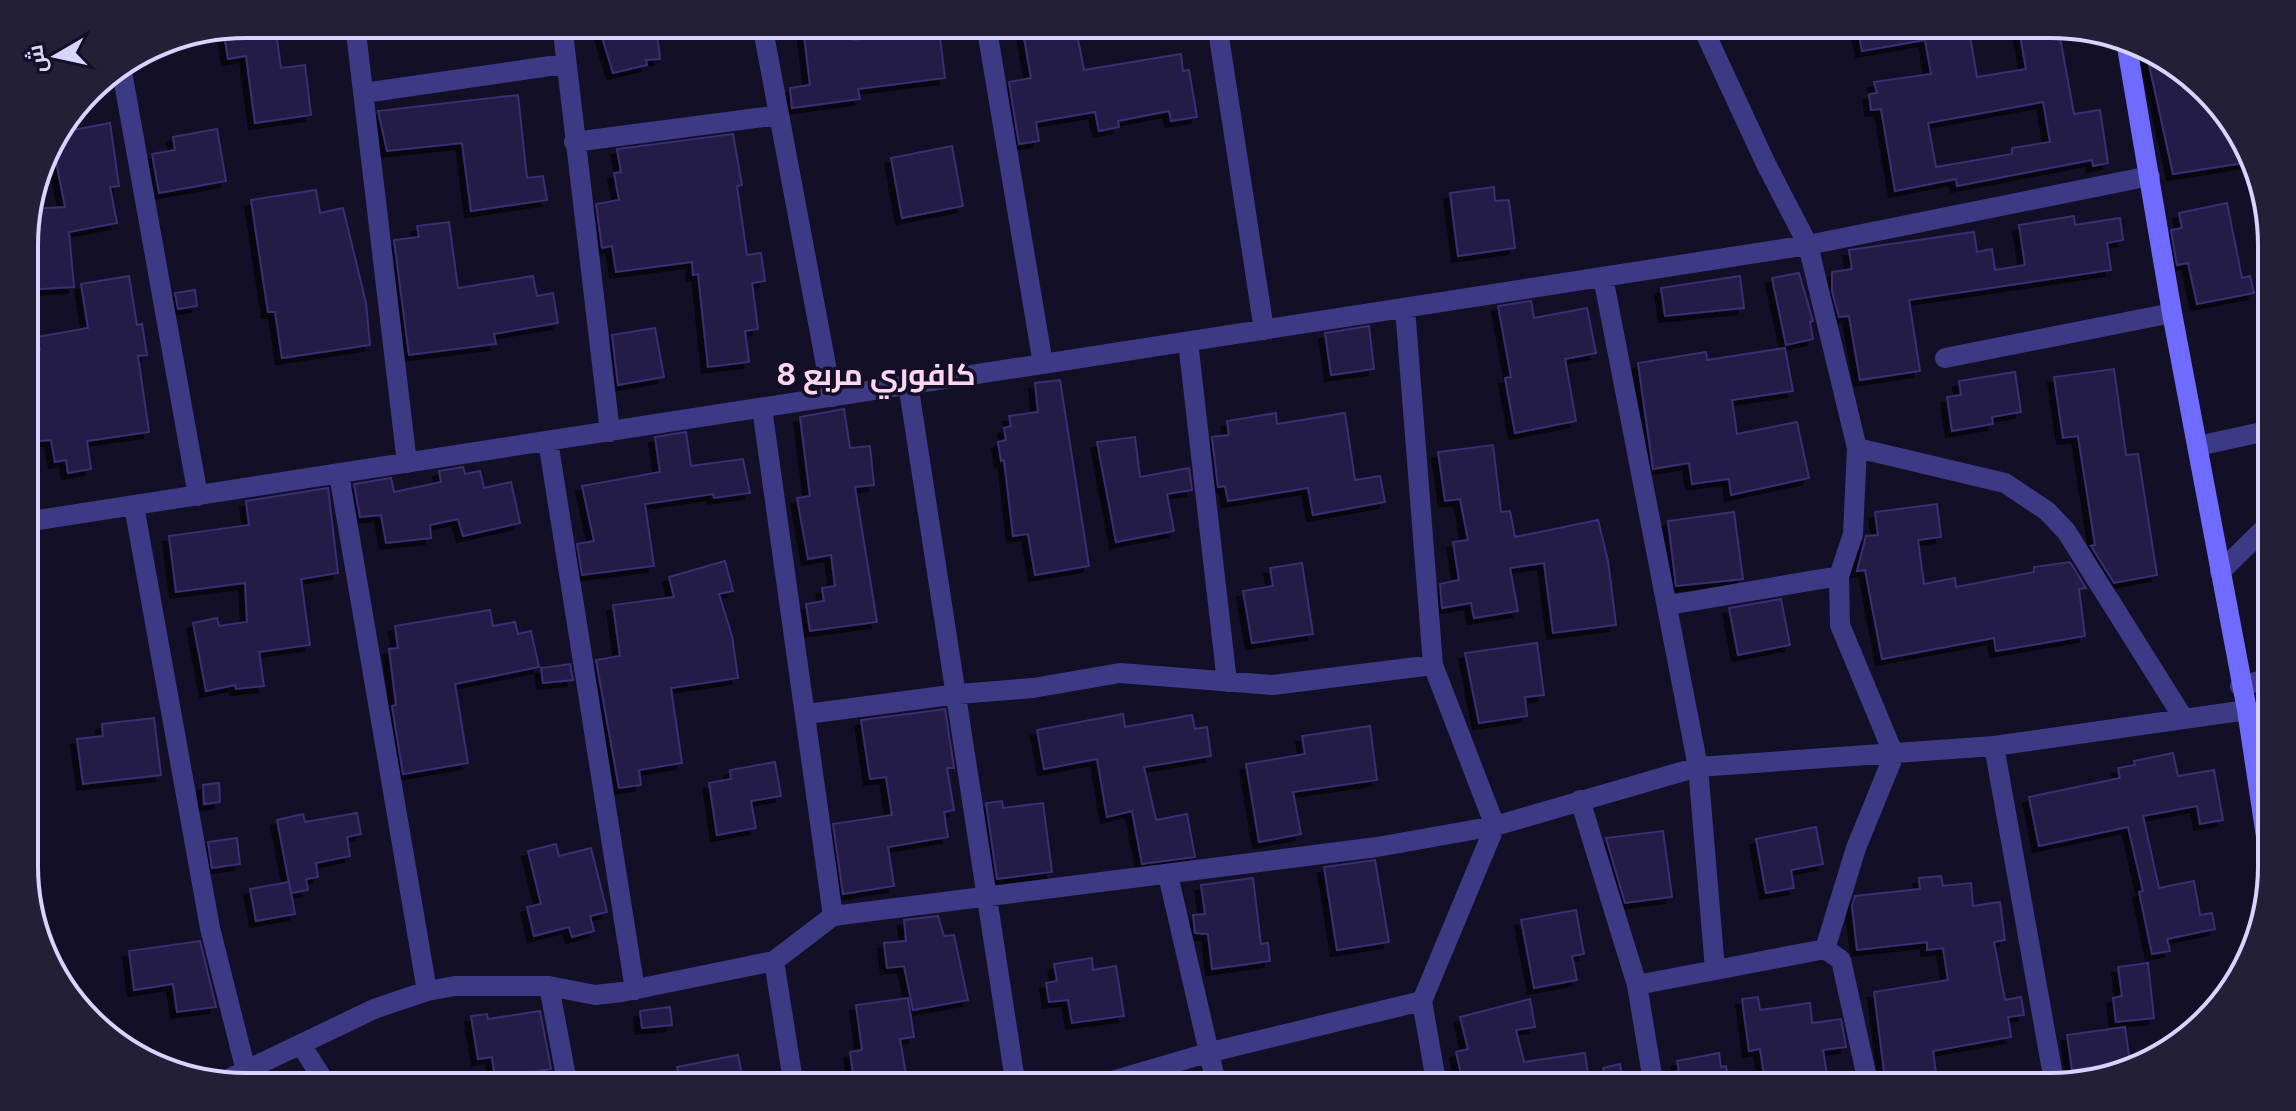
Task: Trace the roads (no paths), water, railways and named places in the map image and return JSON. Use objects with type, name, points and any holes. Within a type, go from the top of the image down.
[{"type":"street","points":[[357,38],[407,463]]},
{"type":"street","points":[[563,38],[610,432]]},
{"type":"street","points":[[765,38],[832,397]]},
{"type":"street","points":[[988,38],[1043,364]]},
{"type":"street","points":[[1219,38],[1264,330]]},
{"type":"street","points":[[1708,38],[1766,164],[1808,245],[1857,448],[1853,534],[1839,576],[1840,625],[1894,755],[1856,848],[1825,949]]},
{"type":"street","points":[[2128,53],[2258,783]]},
{"type":"street","points":[[364,93],[564,64]]},
{"type":"street","points":[[123,78],[198,496]]},
{"type":"street","points":[[574,142],[779,115]]},
{"type":"street","points":[[38,520],[1808,245],[2150,176]]},
{"type":"street","points":[[1603,277],[1698,767],[1715,969]]},
{"type":"street","points":[[1405,308],[1433,665],[1495,826],[1422,1001],[1435,1073]]},
{"type":"street","points":[[1945,358],[2172,313]]},
{"type":"street","points":[[1188,342],[1227,682]]},
{"type":"street","points":[[908,383],[990,898],[1014,1073]]},
{"type":"street","points":[[762,408],[833,916]]},
{"type":"street","points":[[2198,446],[2258,433]]},
{"type":"street","points":[[548,441],[635,990]]},
{"type":"street","points":[[1857,448],[2005,483],[2047,511],[2066,531],[2184,719]]},
{"type":"street","points":[[339,474],[427,991]]},
{"type":"street","points":[[134,506],[210,928],[246,1071]]},
{"type":"street","points":[[2220,572],[2258,535]]},
{"type":"street","points":[[1669,605],[1839,576]]},
{"type":"street","points":[[807,714],[958,694],[1033,688],[1120,673],[1273,685],[1433,665]]},
{"type":"street","points":[[2240,686],[2258,681]]},
{"type":"street","points":[[242,1073],[374,1009],[427,991],[455,986],[549,986],[595,995],[635,990],[774,961],[833,916],[1377,847],[1495,826],[1698,767],[1994,746],[2247,710]]},
{"type":"street","points":[[1994,746],[2052,1073]]},
{"type":"street","points":[[1580,800],[1637,985],[1652,1073]]},
{"type":"street","points":[[1168,875],[1215,1073]]},
{"type":"street","points":[[1637,985],[1825,949],[1841,960],[1866,1073]]},
{"type":"street","points":[[774,961],[792,1073]]},
{"type":"street","points":[[549,986],[565,1073]]},
{"type":"street","points":[[1139,1073],[1211,1052],[1422,1001]]},
{"type":"street","points":[[301,1045],[319,1073]]},
{"type":"district","name":"كافوري مربع 8","points":[[876,375]]}]
